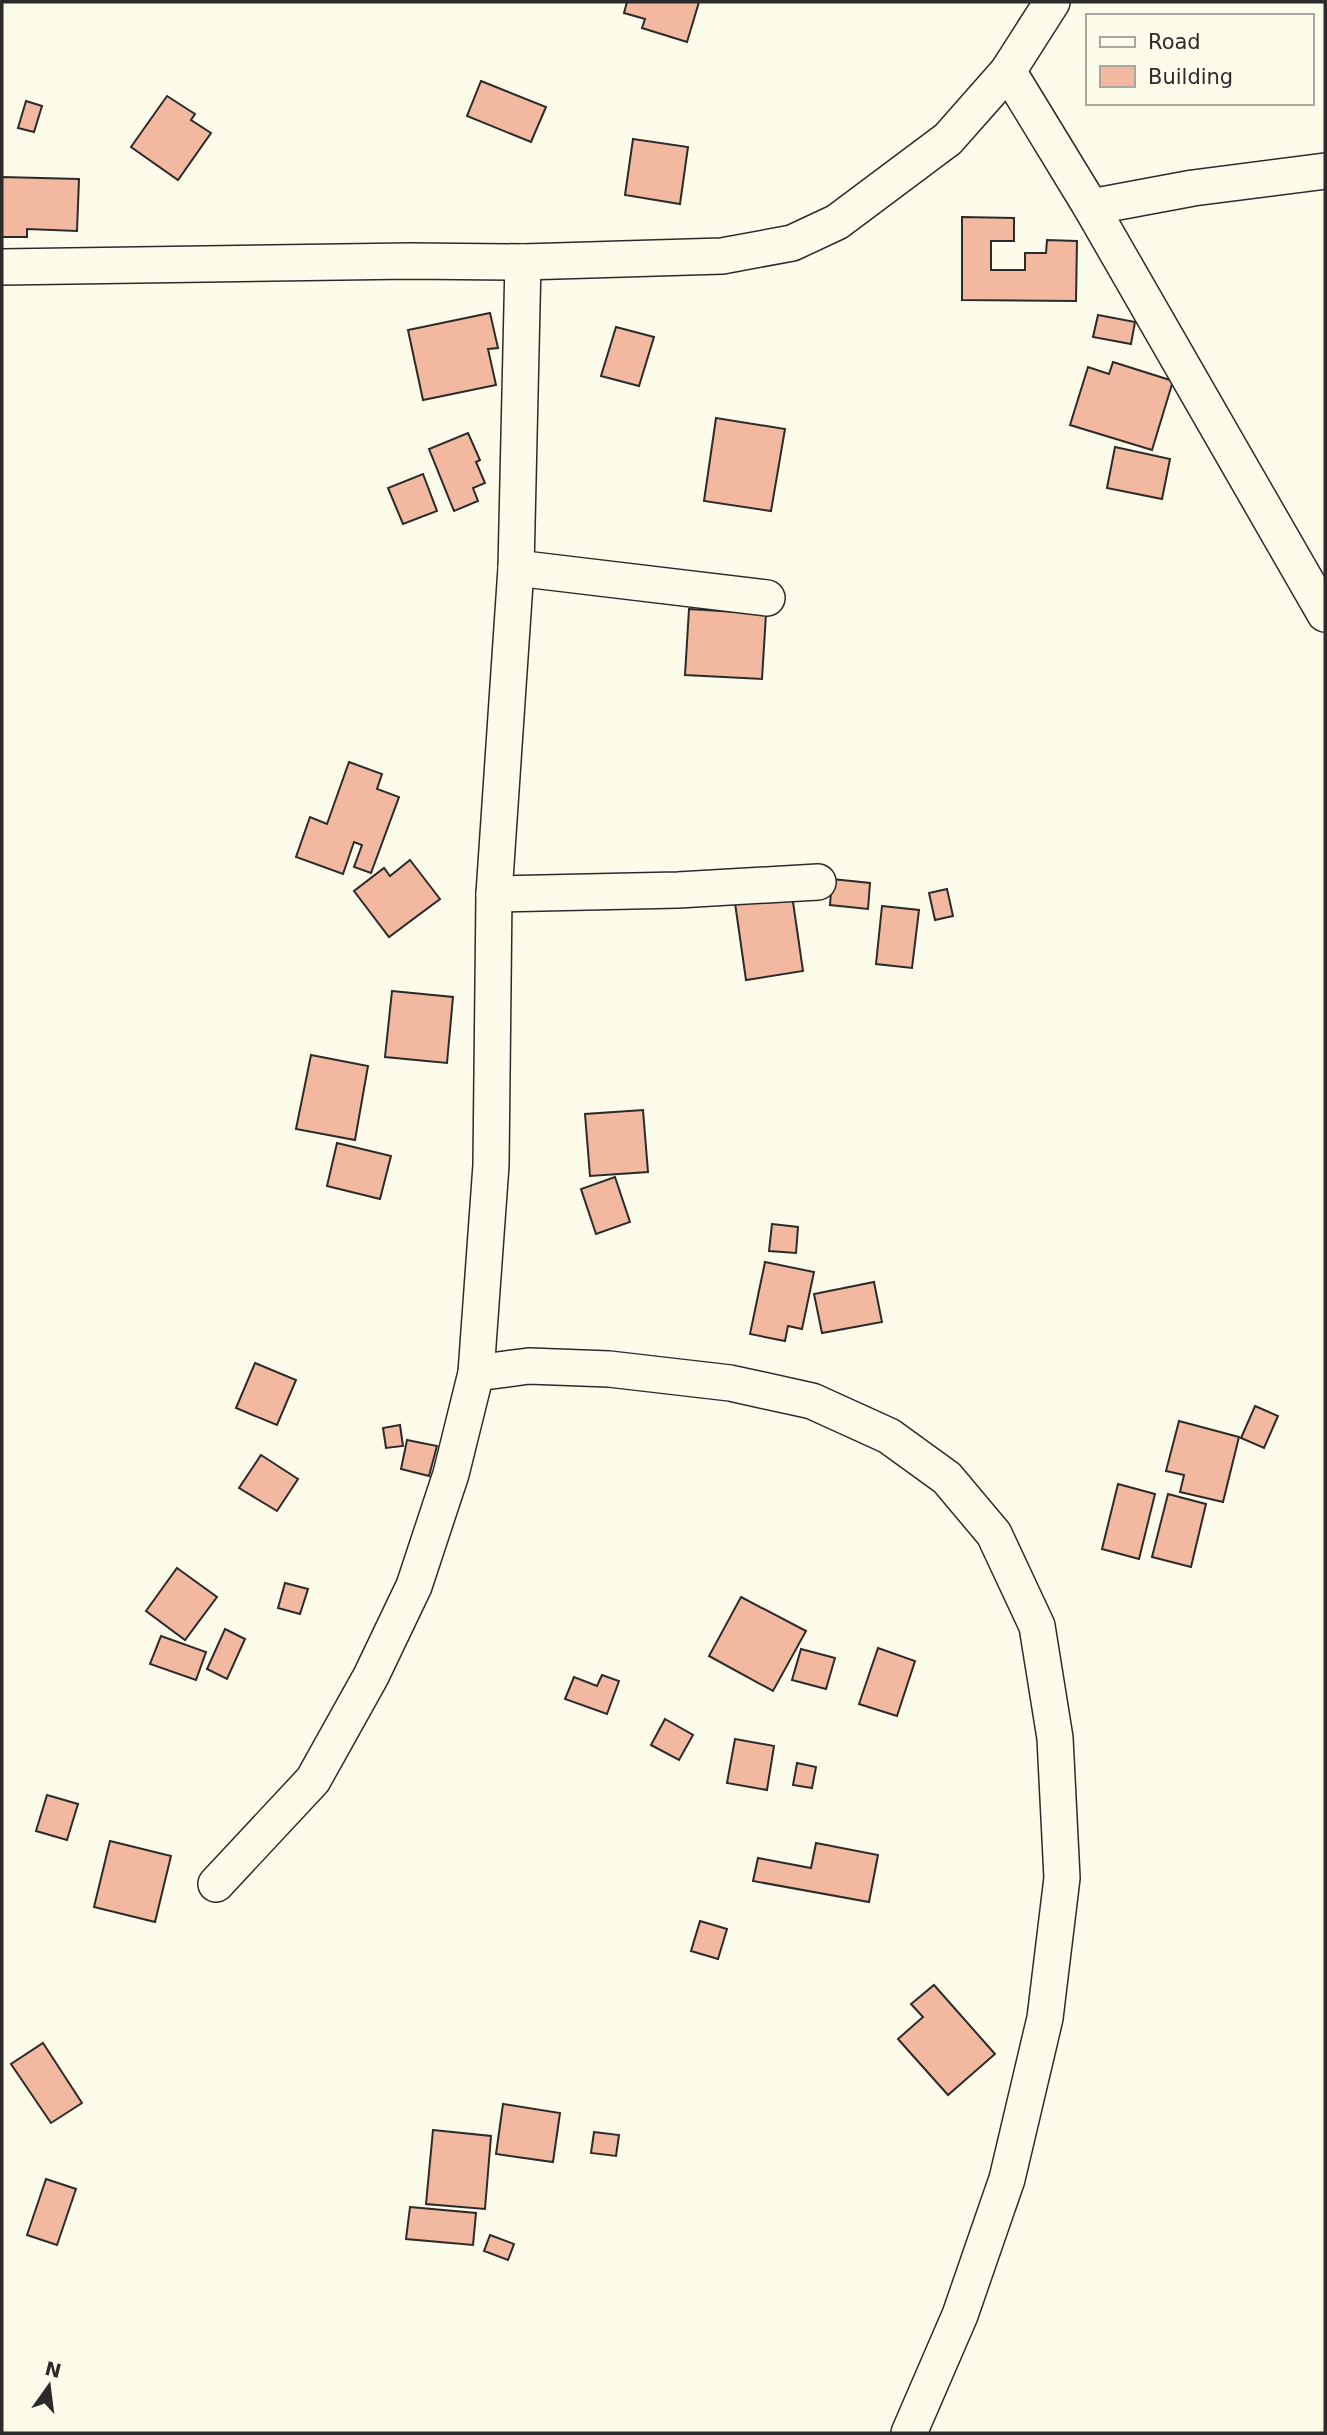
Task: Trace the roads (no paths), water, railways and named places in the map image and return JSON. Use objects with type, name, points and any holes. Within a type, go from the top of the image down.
[{"type":"street","points":[[2,267],[722,256],[792,243],[837,222],[948,139],[1009,71],[1052,2]]},
{"type":"street","points":[[1009,71],[1091,207],[1325,614]]},
{"type":"street","points":[[1091,207],[1194,188],[1325,171]]},
{"type":"street","points":[[216,1884],[313,1780],[371,1676],[414,1587],[451,1474],[476,1373],[491,1165],[494,894],[516,568],[523,261]]},
{"type":"street","points":[[516,568],[767,597]]},
{"type":"street","points":[[494,894],[678,890],[818,882]]},
{"type":"street","points":[[476,1373],[529,1366],[609,1369],[730,1383],[812,1401],[889,1436],[947,1478],[994,1534],[1037,1626],[1055,1738],[1062,1878],[1045,2018],[1007,2179],[960,2315],[909,2433]]}]
